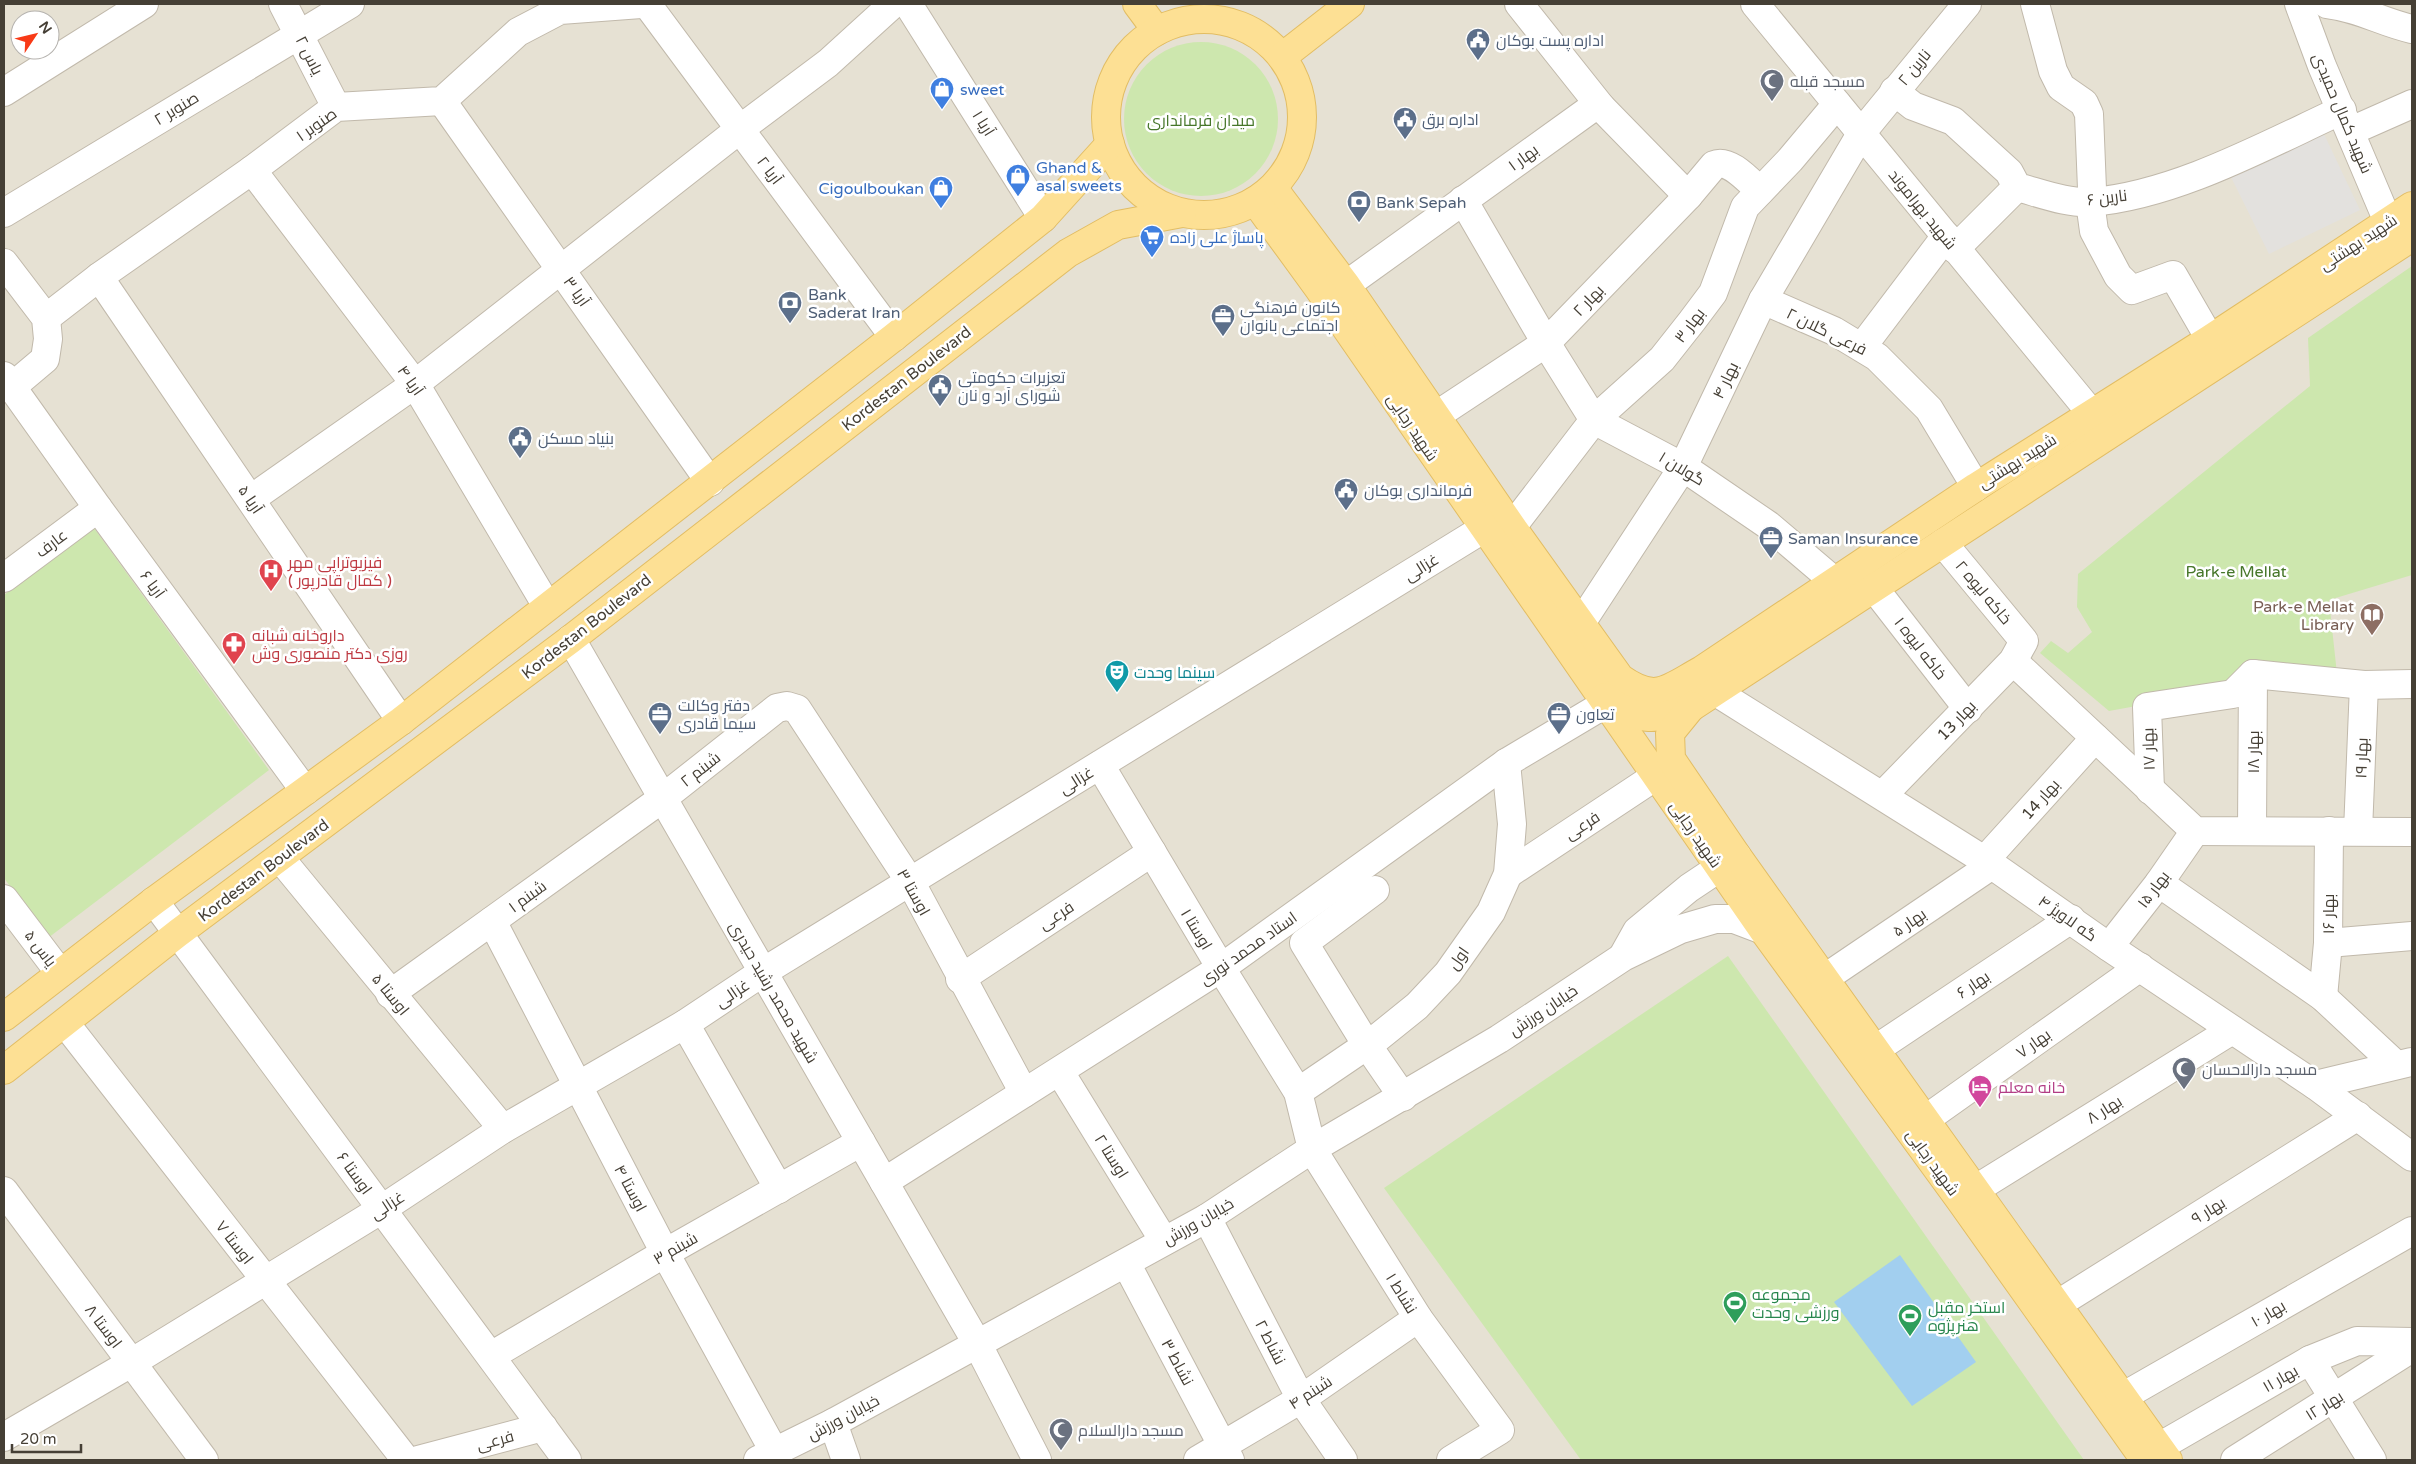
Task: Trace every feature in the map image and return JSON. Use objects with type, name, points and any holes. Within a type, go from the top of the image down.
[{"type":"main road","points":[[1137,4],[1157,31]]},
{"type":"main road","points":[[1282,57],[1350,4]]},
{"type":"main road","points":[[1201,19],[1238,24],[1262,38],[1282,57],[1294,78],[1302,100],[1302,124],[1298,148],[1288,169],[1264,195],[1232,212],[1216,214],[1182,213],[1158,204],[1136,188],[1120,168],[1110,144],[1106,111],[1113,79],[1131,51],[1157,31],[1182,21],[1201,19]]},
{"type":"main road","points":[[4,1018],[154,901],[401,721],[894,337],[1043,218],[1110,144]]},
{"type":"main road","name":"شهید رجایی","points":[[1264,195],[1346,286],[1437,415],[1512,527],[1581,623],[1608,692]]},
{"type":"main road","name":"شهید رجایی","points":[[1264,195],[1319,289],[1483,529],[1608,692],[1656,776],[1825,978],[2124,1396],[2147,1456]]},
{"type":"main road","name":"شهید بهشتی","points":[[1608,692],[1636,689],[1659,693],[1702,670],[1976,487],[2210,340],[2412,206]]},
{"type":"main road","name":"Kordestan Boulevard","points":[[4,1070],[178,933],[571,639],[1068,253],[1118,225],[1182,213]]},
{"type":"main road","points":[[1043,218],[1068,253]]},
{"type":"main road","name":"شهید بهشتی","points":[[1693,706],[2405,242]]},
{"type":"main road","points":[[1608,692],[1623,711],[1651,718],[1673,715],[1693,706]]},
{"type":"main road","name":"شهید رجایی","points":[[1693,706],[1670,733],[1671,759],[1763,930],[2147,1456]]},
{"type":"street","points":[[4,92],[144,4]]},
{"type":"street","name":"یاس ۲","points":[[283,4],[336,107]]},
{"type":"street","name":"صنوبر ۲","points":[[4,213],[299,33],[350,4]]},
{"type":"street","points":[[442,101],[518,32],[560,10],[641,4]]},
{"type":"street","name":"آریا ۲","points":[[647,4],[894,337]]},
{"type":"street","points":[[251,499],[415,384],[740,129],[828,63],[894,4]]},
{"type":"street","name":"آریا ۱","points":[[908,4],[1043,218]]},
{"type":"street","points":[[1519,4],[1601,106],[1688,196]]},
{"type":"street","name":"شهید بهراموند","points":[[1755,4],[2092,414],[2108,437]]},
{"type":"street","name":"نارین ۲","points":[[1862,132],[1967,4]]},
{"type":"street","points":[[2036,4],[2042,36],[2057,79],[2061,87],[2084,103],[2089,114],[2092,189],[2090,202],[2094,230],[2118,276],[2132,290],[2173,275],[2210,340]]},
{"type":"street","name":"شهید کمال حمیدی","points":[[2299,4],[2388,222],[2405,242]]},
{"type":"street","points":[[2327,4],[2347,6],[2389,24],[2412,29]]},
{"type":"street","points":[[1862,347],[1950,242],[2017,187],[2009,172],[1953,120],[1913,106],[1894,91]]},
{"type":"street","name":"صنوبر ۱","points":[[46,318],[99,277],[252,170],[336,107],[442,101]]},
{"type":"street","name":"آریا ۳","points":[[442,101],[710,482]]},
{"type":"street","name":"بهار ۳","points":[[1512,527],[1594,420],[1662,358],[1692,322],[1712,293],[1745,207],[1790,160],[1837,104]]},
{"type":"street","name":"نارین ۶","points":[[2017,187],[2057,198],[2090,202],[2154,190],[2346,121],[2412,104]]},
{"type":"street","name":"بهار ۱","points":[[1346,286],[1587,110],[1601,106]]},
{"type":"street","name":"بهار ۴","points":[[1581,623],[1683,467],[1763,300],[1862,132]]},
{"type":"street","name":"بهار ۲","points":[[1437,415],[1546,343],[1688,196],[1714,165],[1720,163],[1727,164],[1760,190]]},
{"type":"street","name":"آریا ۴","points":[[252,170],[415,384],[547,606]]},
{"type":"street","points":[[1463,200],[1546,343],[1594,420]]},
{"type":"street","points":[[4,262],[46,318],[48,339],[45,359],[8,381]]},
{"type":"street","name":"آریا ۵","points":[[99,277],[401,721]]},
{"type":"street","name":"فرعی گلان ۲","points":[[1763,300],[1834,331],[1877,357],[1929,409],[1976,487]]},
{"type":"street","name":"آریا ۶","points":[[8,381],[98,508],[305,791]]},
{"type":"street","name":"گولان ۱","points":[[1594,420],[1683,467],[1768,525],[1834,581]]},
{"type":"street","name":"عارف","points":[[4,578],[98,508]]},
{"type":"street","name":"غزالی","points":[[4,1437],[132,1363],[382,1210],[504,1129],[685,1024],[763,972],[911,883],[1483,529]]},
{"type":"street","name":"خاکه لیوه ۲","points":[[1943,543],[2019,651],[2095,738],[2195,831]]},
{"type":"street","name":"خاکه لیوه ۱","points":[[1874,588],[1968,709]]},
{"type":"street","name":"شهید محمد رشید حیدری","points":[[571,639],[978,1345],[1037,1460]]},
{"type":"street","name":"بهار 13","points":[[1884,796],[1968,709],[2019,651]]},
{"type":"street","points":[[2253,674],[2364,685],[2412,684]]},
{"type":"street","name":"بهار ۱۷","points":[[2150,790],[2147,708],[2233,694],[2253,674]]},
{"type":"street","name":"بهار ۱۸","points":[[2252,830],[2253,674]]},
{"type":"street","name":"بهار ۱۹","points":[[2358,831],[2364,685]]},
{"type":"street","name":"استاد محمد نوری","points":[[884,1182],[1221,968],[1608,692]]},
{"type":"street","name":"گه لاویژ ۴","points":[[1716,692],[1988,863],[2109,947],[2315,1084],[2412,1157]]},
{"type":"street","name":"شبنم ۲","points":[[663,798],[777,708],[787,706]]},
{"type":"street","name":"اوستا ۳","points":[[787,706],[797,708],[911,883],[960,978],[1024,1093]]},
{"type":"street","name":"بهار 14","points":[[1988,863],[2095,738]]},
{"type":"street","name":"اول","points":[[1298,1092],[1368,1045],[1417,1006],[1448,973],[1491,912],[1508,874],[1512,824],[1506,763]]},
{"type":"street","name":"اوستا ۱","points":[[1100,765],[1221,968],[1298,1092],[1312,1149]]},
{"type":"street","name":"فرعی","points":[[1508,874],[1656,776]]},
{"type":"street","name":"شبنم ۱","points":[[390,994],[663,798]]},
{"type":"street","points":[[2195,831],[2412,832]]},
{"type":"street","name":"بهار ۱۵","points":[[2109,947],[2159,883],[2195,831]]},
{"type":"street","name":"بهار ۱۶","points":[[2322,997],[2328,943],[2329,831]]},
{"type":"street","name":"فرعی","points":[[960,978],[1152,852]]},
{"type":"street","name":"اوستا ۵","points":[[280,858],[390,994],[504,1129]]},
{"type":"street","name":"خیابان ورزش","points":[[1623,957],[1637,931],[1728,862]]},
{"type":"street","name":"بهار ۵","points":[[1825,978],[1988,863]]},
{"type":"street","points":[[2159,883],[2322,997],[2404,1063]]},
{"type":"street","points":[[1375,890],[1304,943],[1368,1045],[1403,1096]]},
{"type":"street","name":"یاس ۵","points":[[4,899],[60,973]]},
{"type":"street","name":"اوستا ۶","points":[[154,901],[568,1460]]},
{"type":"street","name":"خیابان ورزش","points":[[766,1457],[978,1345],[1207,1218],[1312,1149],[1499,1039],[1623,957],[1681,929],[1715,919],[1734,919],[1763,930]]},
{"type":"street","name":"بهار ۶","points":[[1876,1048],[2071,919]]},
{"type":"street","name":"اوستا ۴","points":[[492,921],[665,1253],[766,1457]]},
{"type":"street","points":[[2328,943],[2412,936]]},
{"type":"street","name":"بهار ۷","points":[[1926,1119],[2140,967]]},
{"type":"street","name":"اوستا ۷","points":[[65,1023],[406,1460]]},
{"type":"street","points":[[685,1024],[780,1189]]},
{"type":"street","name":"بهار ۸","points":[[1976,1189],[2232,1030]]},
{"type":"street","points":[[2315,1084],[2404,1063]]},
{"type":"street","name":"اوستا ۲","points":[[1060,1072],[1164,1241]]},
{"type":"street","name":"بهار ۹","points":[[2058,1304],[2358,1116]]},
{"type":"street","name":"شبنم ۳","points":[[491,1356],[665,1253],[861,1142]]},
{"type":"street","name":"نشاط ۱","points":[[1312,1149],[1418,1318],[1500,1430],[1451,1460]]},
{"type":"street","name":"اوستا ۸","points":[[4,1191],[204,1460]]},
{"type":"street","name":"نشاط ۲","points":[[1207,1218],[1301,1399],[1343,1460]]},
{"type":"street","name":"بهار ۱۰","points":[[2124,1396],[2412,1231]]},
{"type":"street","name":"نشاط ۳","points":[[1126,1263],[1226,1453]]},
{"type":"street","name":"شبنم ۴","points":[[1198,1460],[1226,1453],[1418,1318]]},
{"type":"street","name":"بهار ۱۱","points":[[2147,1456],[2310,1360],[2357,1341],[2412,1342]]},
{"type":"street","name":"بهار ۱۲","points":[[2236,1460],[2412,1348]]},
{"type":"street","points":[[2310,1360],[2372,1460]]},
{"type":"street","points":[[833,1423],[846,1460]]},
{"type":"street","name":"فرعی","points":[[418,1460],[543,1427]]},
{"type":"shaded area","points":[[4,4],[2412,4],[2412,1460],[4,1460]]},
{"type":"shaded area","points":[[2323,132],[2360,210],[2269,254],[2231,177]]},
{"type":"green space","name":"میدان فرمانداری","points":[[1201,42],[1216,43],[1231,48],[1256,64],[1272,89],[1277,104],[1277,134],[1272,149],[1256,174],[1231,190],[1216,195],[1201,196],[1186,195],[1171,190],[1146,174],[1130,149],[1125,134],[1124,119],[1125,104],[1130,89],[1146,64],[1171,48],[1186,43]]},
{"type":"green space","name":"Park-e Mellat","points":[[2412,266],[2412,575],[2329,600],[2337,674],[2229,689],[2109,711],[2040,653],[2051,641],[2068,653],[2092,632],[2077,607],[2078,574],[2310,386],[2308,338]]},
{"type":"green space","points":[[94,528],[269,770],[48,938],[4,878],[4,595]]},
{"type":"green space","name":"مجموعه ورزشی وحدت","points":[[1728,956],[2084,1460],[1581,1460],[1384,1188]]},
{"type":"water","name":"استخر مقبل هنرپژوه","points":[[1900,1255],[1976,1362],[1912,1406],[1834,1302]]},
{"type":"place","name":"اداره پست بوکان","points":[[1478,61]]},
{"type":"place","name":"مسجد قبله","points":[[1772,102]]},
{"type":"place","name":"sweet","points":[[942,110]]},
{"type":"place","name":"اداره برق","points":[[1405,140]]},
{"type":"place","name":"Ghand & asal sweets","points":[[1018,197]]},
{"type":"place","name":"Cigoulboukan","points":[[941,209]]},
{"type":"place","name":"Bank Sepah","points":[[1359,223]]},
{"type":"place","name":"پاساژ علی زاده","points":[[1152,258]]},
{"type":"place","name":"Bank Saderat Iran","points":[[790,324]]},
{"type":"place","name":"کانون فرهنگی اجتماعی بانوان","points":[[1223,337]]},
{"type":"place","name":"تعزیرات حکومتی شورای آرد و نان","points":[[940,407]]},
{"type":"place","name":"بنیاد مسکن","points":[[520,459]]},
{"type":"place","name":"فرمانداری بوکان","points":[[1346,511]]},
{"type":"place","name":"Saman Insurance","points":[[1771,559]]},
{"type":"place","name":"فیزیوتراپی مهر ( کمال قادرپور )","points":[[271,592]]},
{"type":"place","name":"Park-e Mellat Library","points":[[2372,636]]},
{"type":"place","name":"داروخانه شبانه روزی دکتر منصوری وش","points":[[234,665]]},
{"type":"place","name":"سینما وحدت","points":[[1117,693]]},
{"type":"place","name":"دفتر وکالت سیما قادری","points":[[660,735]]},
{"type":"place","name":"تعاون","points":[[1559,735]]},
{"type":"place","name":"مسجد دارالاحسان","points":[[2184,1090]]},
{"type":"place","name":"خانه معلم","points":[[1980,1108]]},
{"type":"place","name":"مجموعه ورزشی وحدت","points":[[1735,1324]]},
{"type":"place","name":"استخر مقبل هنرپژوه","points":[[1910,1337]]},
{"type":"place","name":"مسجد دارالسلام","points":[[1061,1451]]}]
